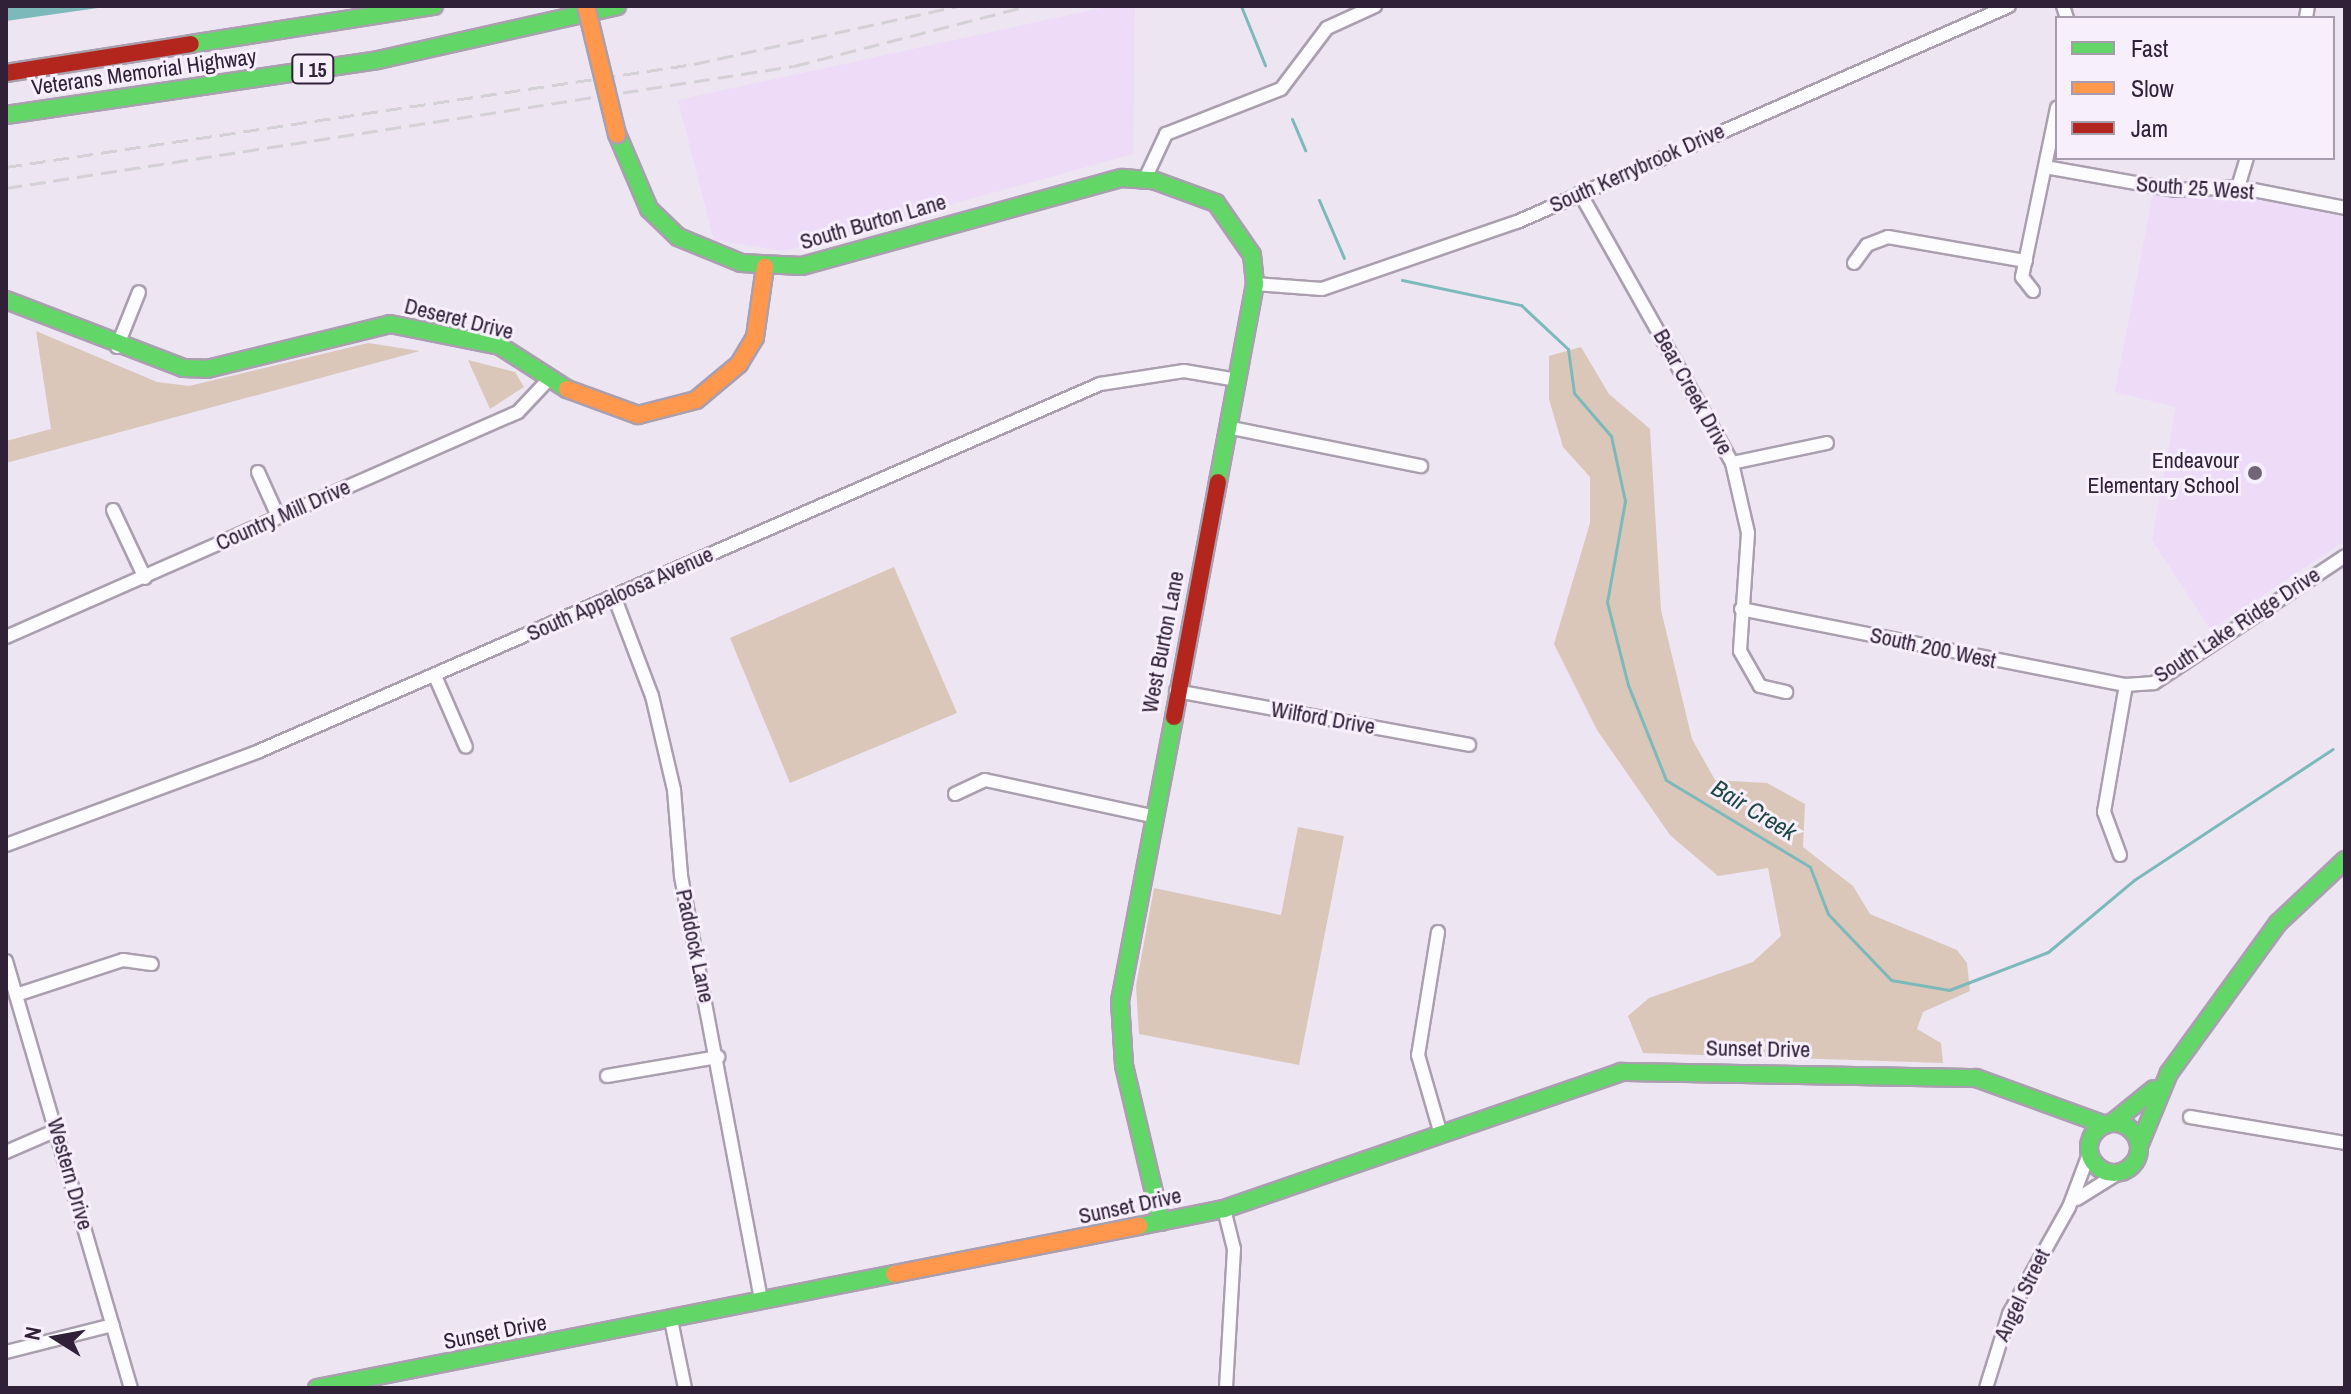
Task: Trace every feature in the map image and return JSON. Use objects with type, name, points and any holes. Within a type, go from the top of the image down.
[{"type":"main road","name":"Veterans Memorial Highway","points":[[6,73],[434,6]]},
{"type":"main road","name":"South Burton Lane","points":[[586,6],[617,134],[634,187],[678,237],[765,267],[802,266],[1095,181]]},
{"type":"main road","name":"Veterans Memorial Highway","points":[[6,115],[378,60],[617,6]]},
{"type":"main road","name":"West Burton Lane","points":[[1095,181],[1145,179],[1216,203],[1252,255],[1255,284],[1152,816],[1120,1001],[1124,1065],[1161,1222]]},
{"type":"main road","name":"Deseret Drive","points":[[6,300],[117,347],[207,369],[390,324],[500,346],[550,378],[610,410],[638,415],[696,400],[721,384],[755,337],[765,267]]},
{"type":"main road","points":[[2090,1148],[2109,1124],[2169,1073],[2278,923],[2345,860]]},
{"type":"main road","name":"Sunset Drive","points":[[317,1388],[1224,1209],[1440,1131],[1621,1072],[1943,1076],[2010,1084],[2057,1107],[2109,1124]]},
{"type":"main road","points":[[2057,1107],[2090,1148],[2099,1168],[2117,1174],[2132,1167],[2169,1073]]},
{"type":"main road","points":[[2109,1124],[2130,1129],[2139,1146]]},
{"type":"street","points":[[1145,179],[1166,134],[1281,89],[1327,28],[1375,6]]},
{"type":"street","name":"South Kerrybrook Drive","points":[[1255,284],[1322,289],[1580,193],[2009,6]]},
{"type":"street","points":[[2033,291],[2022,277],[2055,118]]},
{"type":"street","points":[[2238,187],[2246,160]]},
{"type":"street","name":"South 25 West","points":[[2045,167],[2176,190],[2238,187],[2345,208]]},
{"type":"street","name":"Bear Creek Drive","points":[[1580,193],[1732,463],[1748,533],[1737,631],[1747,671],[1760,686],[1786,692]]},
{"type":"street","points":[[1854,263],[1867,245],[1888,237],[2026,261]]},
{"type":"street","points":[[117,347],[139,292]]},
{"type":"street","name":"South Appaloosa Avenue","points":[[6,845],[257,752],[1100,384],[1184,371],[1237,380]]},
{"type":"street","name":"Country Mill Drive","points":[[6,637],[518,412],[550,378]]},
{"type":"street","points":[[1227,427],[1421,466]]},
{"type":"street","points":[[1732,463],[1827,443]]},
{"type":"street","points":[[258,472],[278,516]]},
{"type":"street","points":[[113,510],[145,578]]},
{"type":"street","name":"South Lake Ridge Drive","points":[[2126,685],[2154,683],[2345,556]]},
{"type":"street","name":"Paddock Lane","points":[[614,596],[652,696],[674,790],[681,876],[718,1057],[761,1301]]},
{"type":"street","name":"South 200 West","points":[[1741,609],[2126,685]]},
{"type":"street","points":[[435,676],[466,747]]},
{"type":"street","points":[[2120,855],[2104,812],[2126,685]]},
{"type":"street","name":"Wilford Drive","points":[[1176,691],[1469,745]]},
{"type":"street","points":[[955,794],[985,780],[1152,816]]},
{"type":"street","points":[[1438,932],[1418,1055],[1440,1131]]},
{"type":"street","points":[[16,995],[123,960],[152,964]]},
{"type":"street","name":"Western Drive","points":[[6,961],[131,1388]]},
{"type":"street","points":[[607,1076],[718,1057]]},
{"type":"street","points":[[2190,1117],[2345,1143]]},
{"type":"street","points":[[6,1152],[57,1130]]},
{"type":"street","points":[[2069,1207],[2090,1148]]},
{"type":"street","points":[[2069,1207],[2097,1180],[2117,1174]]},
{"type":"street","name":"Angel Street","points":[[1986,1388],[2017,1295],[2069,1207]]},
{"type":"street","points":[[1224,1209],[1234,1249],[1226,1388]]},
{"type":"street","points":[[671,1320],[685,1388]]},
{"type":"street","points":[[6,1352],[113,1325]]},
{"type":"shaded area","points":[[6,6],[112,6],[6,21]]},
{"type":"shaded area","points":[[1111,6],[1135,6],[1133,154],[783,251],[714,240],[678,100]]},
{"type":"shaded area","name":"Endeavour Elementary School","points":[[2220,192],[2345,216],[2345,541],[2211,630],[2152,540],[2176,407],[2115,392],[2153,194]]},
{"type":"shaded area","points":[[36,331],[157,382],[189,386],[368,343],[420,351],[6,463],[6,441],[51,429]]},
{"type":"shaded area","points":[[1581,347],[1609,394],[1650,429],[1661,610],[1692,739],[1715,780],[1767,783],[1805,804],[1803,847],[1853,886],[1870,914],[1957,950],[1967,963],[1970,991],[1923,1012],[1917,1029],[1941,1043],[1943,1063],[1643,1053],[1628,1016],[1649,998],[1753,962],[1781,936],[1768,868],[1718,876],[1670,835],[1597,730],[1554,644],[1590,523],[1590,477],[1563,447],[1549,399],[1549,356]]},
{"type":"shaded area","points":[[468,360],[515,372],[524,387],[490,409]]},
{"type":"shaded area","points":[[894,567],[957,713],[790,783],[730,638]]},
{"type":"shaded area","points":[[1298,827],[1344,836],[1299,1065],[1139,1034],[1136,986],[1154,888],[1281,915]]},
{"type":"waterway","name":"Bair Creek","points":[[1241,6],[1265,65]]},
{"type":"waterway","name":"Bair Creek","points":[[1292,119],[1305,150]]},
{"type":"waterway","name":"Bair Creek","points":[[1319,200],[1344,258]]},
{"type":"waterway","name":"Bair Creek","points":[[1402,280],[1521,305],[1568,349],[1574,393],[1611,436],[1625,501],[1607,602],[1628,685],[1666,780],[1810,867],[1828,914],[1891,980],[1949,990],[2048,952],[2134,880],[2333,749]]},
{"type":"railway","points":[[6,167],[694,64],[957,6]]},
{"type":"railway","points":[[6,188],[794,66],[1027,6]]},
{"type":"traffic: fast","points":[[191,44],[434,6]]},
{"type":"traffic: fast","points":[[6,115],[378,60],[617,6]]},
{"type":"traffic: fast","points":[[617,134],[649,209],[678,237],[741,263],[802,266],[1122,178],[1153,180],[1216,203],[1252,255],[1255,284],[1218,482]]},
{"type":"traffic: fast","points":[[6,300],[183,368],[207,369],[390,324],[500,346],[567,389]]},
{"type":"traffic: fast","points":[[1161,1222],[1124,1065],[1120,1001],[1174,717]]},
{"type":"traffic: fast","points":[[2139,1146],[2169,1073],[2278,923],[2345,860]]},
{"type":"traffic: fast","points":[[1139,1226],[1224,1209],[1621,1072],[1976,1078],[2105,1125]]},
{"type":"traffic: fast","points":[[2112,1123],[2154,1089]]},
{"type":"traffic: fast","points":[[2114,1123],[2132,1130],[2139,1148],[2132,1166],[2114,1173],[2096,1166],[2089,1148],[2096,1130],[2114,1123]]},
{"type":"traffic: fast","points":[[317,1388],[894,1274]]},
{"type":"traffic: slow","points":[[586,6],[617,134]]},
{"type":"traffic: slow","points":[[567,389],[638,415],[696,400],[739,364],[755,337],[765,267]]},
{"type":"traffic: slow","points":[[894,1274],[1139,1226]]},
{"type":"traffic: jam","points":[[6,73],[191,44]]},
{"type":"traffic: jam","points":[[1174,717],[1218,482]]},
{"type":"place","name":"Endeavour Elementary School","points":[[2255,473]]}]
